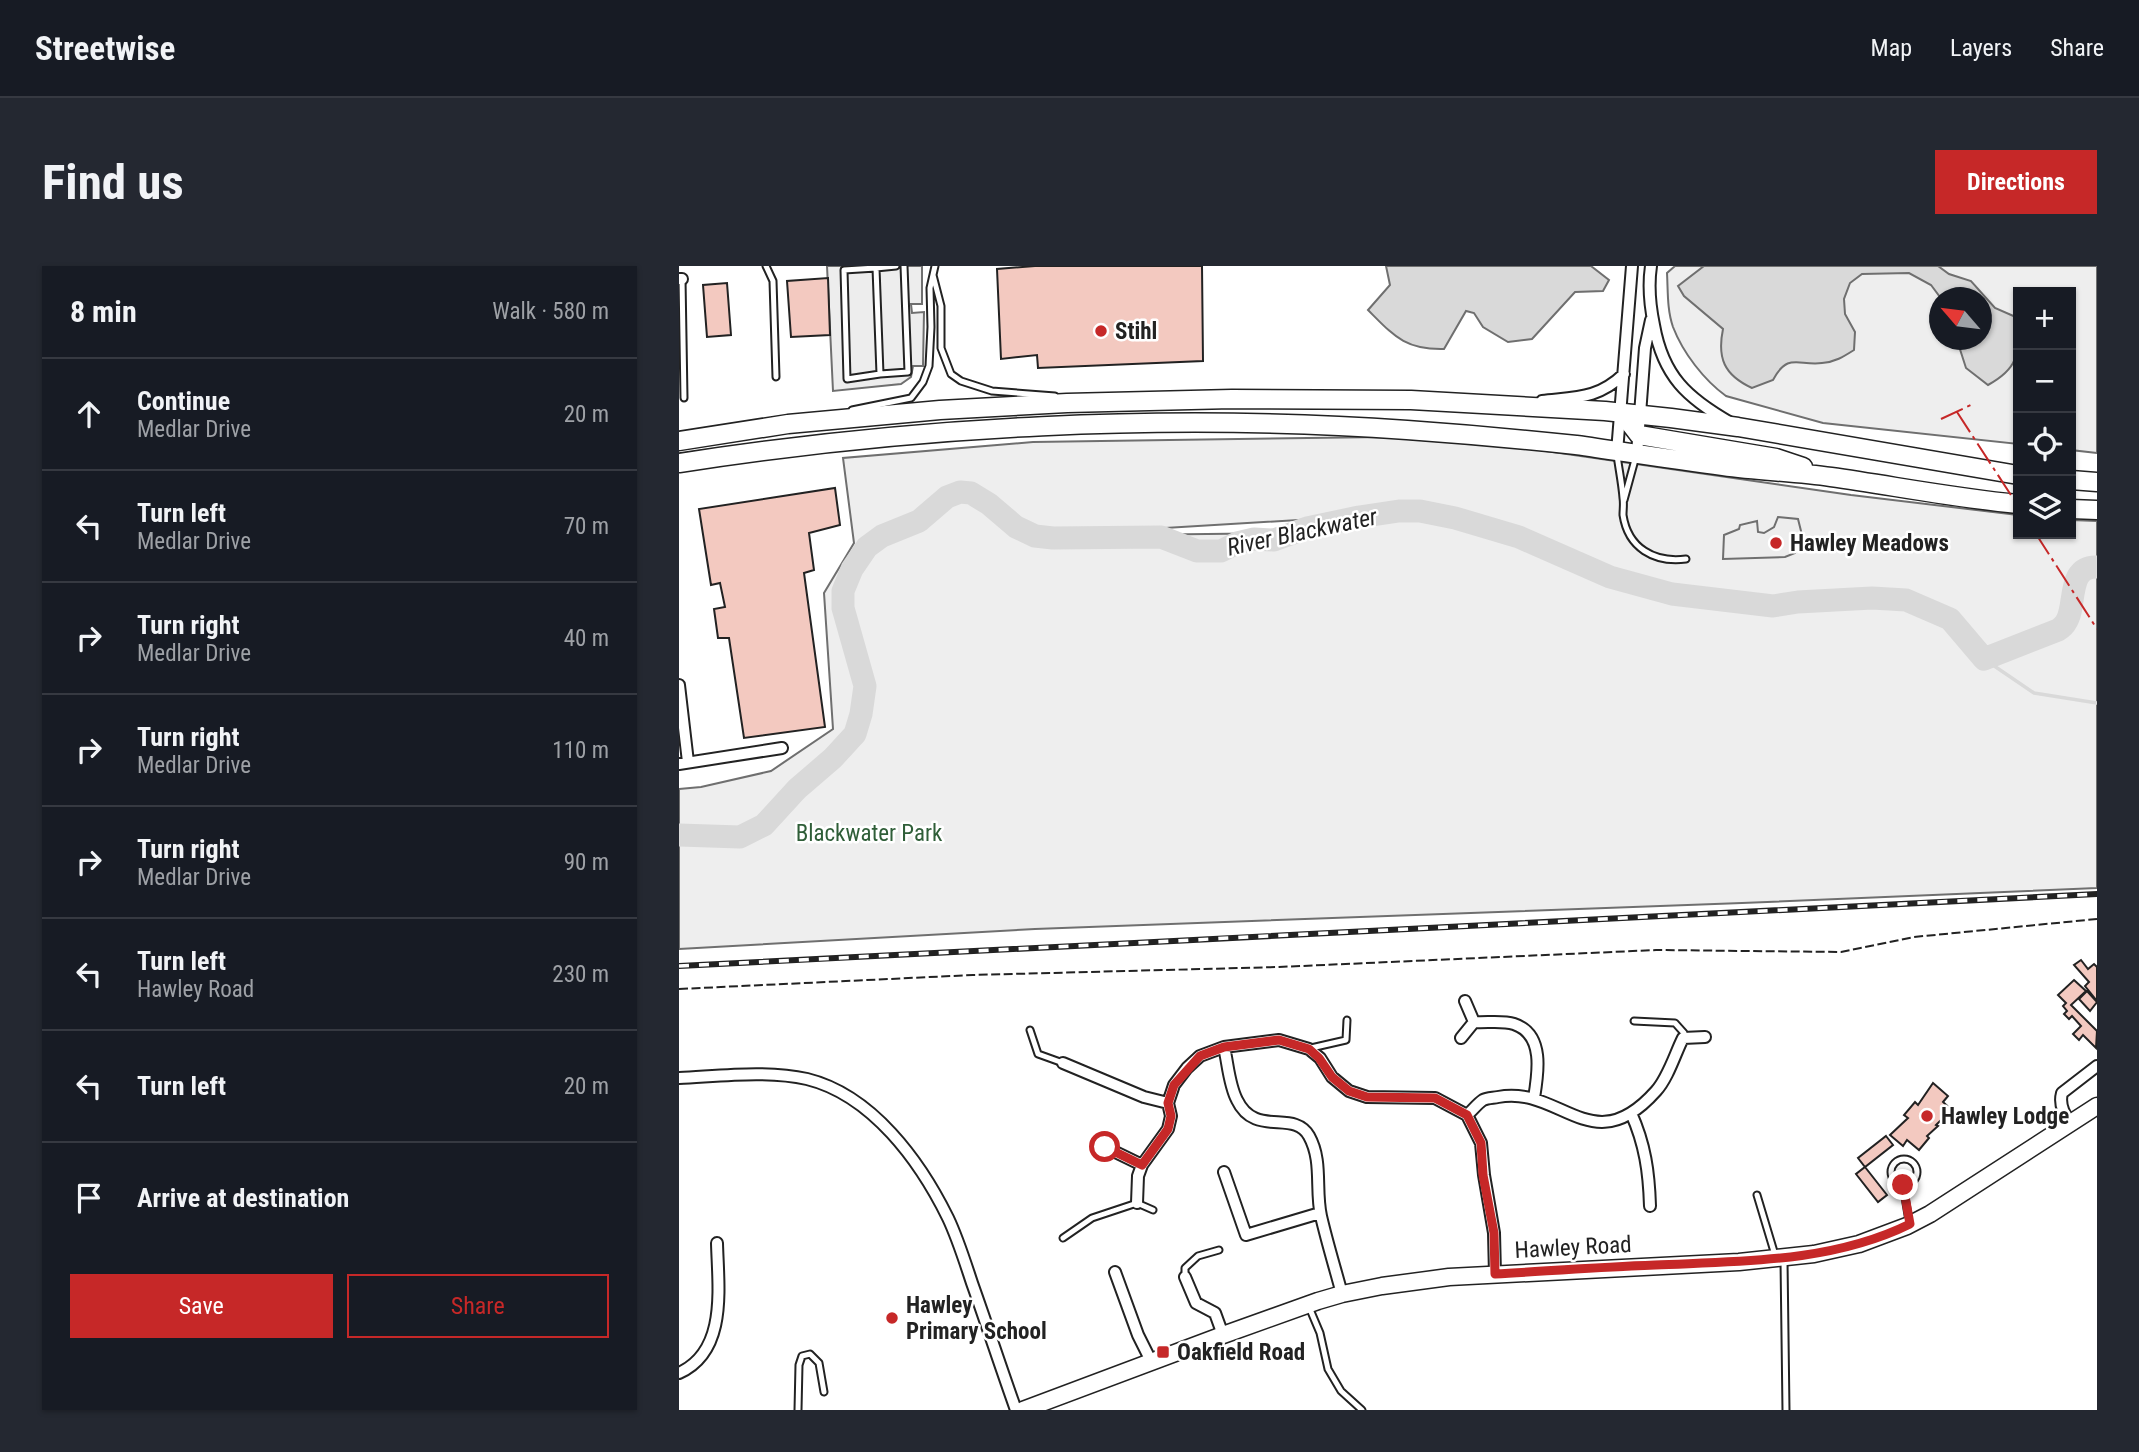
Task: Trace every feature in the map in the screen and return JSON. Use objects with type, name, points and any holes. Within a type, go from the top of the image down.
[{"type":"main road","points":[[679,441],[787,424],[940,410],[1142,400],[1397,400],[1505,404],[1641,415],[1738,427],[2013,474]]},
{"type":"main road","points":[[1622,413],[1639,435],[1776,458],[1831,477]]},
{"type":"main road","points":[[679,463],[793,447],[918,435],[1065,426],[1313,424],[1525,440],[1831,477],[1933,494],[2013,503]]},
{"type":"main road","points":[[2076,481],[2097,482]]},
{"type":"main road","points":[[2076,509],[2097,510]]},
{"type":"main road","name":"Hawley Road","points":[[1023,1410],[1307,1304],[1342,1294],[1420,1280],[1780,1258],[1859,1244],[1910,1224],[1956,1199],[2097,1106]]},
{"type":"street","points":[[1617,452],[1632,266]]},
{"type":"street","points":[[1651,266],[1649,288],[1652,317],[1656,340],[1665,365],[1677,383],[1702,406],[1738,427]]},
{"type":"street","points":[[1637,454],[1645,348],[1652,317]]},
{"type":"street","points":[[1505,404],[1591,395],[1606,389],[1624,373]]},
{"type":"street","points":[[679,685],[683,763],[782,748]]},
{"type":"street","points":[[1465,1001],[1474,1022]]},
{"type":"street","points":[[1461,1038],[1474,1022]]},
{"type":"street","points":[[1474,1022],[1513,1024],[1527,1031],[1535,1046],[1539,1070],[1534,1098]]},
{"type":"street","points":[[1467,1115],[1483,1100],[1510,1095],[1534,1098],[1580,1120],[1606,1122],[1630,1113],[1658,1090],[1683,1038],[1705,1037]]},
{"type":"street","points":[[1137,1203],[1138,1176],[1142,1165],[1168,1129],[1171,1116],[1168,1103],[1174,1085],[1187,1068],[1200,1056],[1224,1047],[1279,1040],[1309,1049],[1332,1077],[1349,1091],[1367,1097],[1435,1098],[1467,1115],[1481,1143],[1483,1175],[1494,1233],[1495,1274]]},
{"type":"street","points":[[1224,1047],[1236,1099],[1246,1113],[1257,1121],[1292,1123],[1308,1133],[1317,1156],[1320,1213],[1342,1294]]},
{"type":"street","points":[[1063,1063],[1144,1097],[1168,1103]]},
{"type":"street","points":[[2070,1122],[2062,1109],[2062,1093],[2097,1066]]},
{"type":"street","points":[[679,1079],[776,1075],[807,1079],[832,1088],[877,1120],[900,1144],[927,1180],[949,1219],[1016,1410]]},
{"type":"street","points":[[1630,1113],[1641,1137],[1649,1169],[1650,1206]]},
{"type":"street","points":[[1105,1147],[1142,1165]]},
{"type":"street","points":[[1224,1172],[1246,1235],[1320,1213]]},
{"type":"street","points":[[679,1373],[695,1364],[708,1345],[717,1323],[717,1243]]},
{"type":"street","points":[[1115,1272],[1138,1335],[1151,1361]]},
{"type":"street","points":[[1185,1277],[1196,1303],[1215,1313],[1223,1335]]},
{"type":"lane","points":[[766,266],[773,281],[776,377]]},
{"type":"lane","points":[[896,266],[844,270],[847,379],[908,372],[904,266]]},
{"type":"lane","points":[[787,424],[911,398],[923,382],[929,366],[932,327],[930,288],[935,266]]},
{"type":"lane","points":[[876,268],[880,374]]},
{"type":"lane","points":[[933,275],[941,306],[941,348],[951,374],[961,381],[992,391],[1142,400]]},
{"type":"lane","points":[[680,279],[684,398]]},
{"type":"lane","points":[[1617,452],[1624,500]]},
{"type":"lane","points":[[1637,454],[1624,500],[1623,513],[1627,533],[1640,550],[1672,561],[1686,559]]},
{"type":"lane","points":[[1309,1049],[1346,1040],[1347,1020]]},
{"type":"lane","points":[[1634,1021],[1675,1023],[1684,1033],[1683,1038]]},
{"type":"lane","points":[[1030,1030],[1038,1054],[1063,1063]]},
{"type":"lane","points":[[1906,1159],[1914,1163],[1917,1171],[1915,1180],[1903,1185],[1896,1182],[1892,1171],[1895,1163],[1906,1159]]},
{"type":"lane","points":[[1903,1185],[1910,1224]]},
{"type":"lane","points":[[1757,1195],[1780,1258],[1786,1410]]},
{"type":"lane","points":[[1063,1238],[1091,1218],[1137,1203],[1153,1210]]},
{"type":"lane","points":[[1185,1277],[1185,1268],[1198,1256],[1219,1250]]},
{"type":"lane","points":[[1307,1304],[1320,1333],[1328,1369],[1341,1391],[1362,1410]]},
{"type":"lane","points":[[799,1410],[799,1365],[802,1356],[810,1354],[817,1359],[824,1392]]},
{"type":"green space","points":[[1675,266],[2097,266],[2097,453],[2076,451],[2076,287],[2013,287],[2013,443],[1823,423],[1726,396],[1695,365],[1682,346],[1673,327],[1667,273]]},
{"type":"green space","name":"Hawley Meadows","points":[[1383,437],[1525,448],[1851,495],[2013,514],[2013,539],[2076,539],[2076,520],[2097,521],[2097,888],[1035,929],[679,949],[679,789],[701,787],[771,771],[833,729],[824,593],[854,543],[843,458],[1033,442]],"holes":[[[1314,519],[1304,533],[1033,536]]]},
{"type":"shaded area","points":[[827,266],[922,266],[922,304],[911,304],[912,313],[924,312],[923,366],[913,366],[911,377],[901,384],[833,391]]},
{"type":"shaded area","points":[[1386,266],[1591,266],[1609,280],[1603,291],[1575,292],[1532,339],[1508,342],[1483,327],[1474,313],[1466,311],[1444,349],[1431,349],[1401,340],[1368,310],[1390,285]]},
{"type":"shaded area","points":[[1704,266],[1938,266],[1949,274],[1971,281],[1976,287],[1932,287],[1909,273],[1862,274],[1850,283],[1844,299],[1845,314],[1855,332],[1854,350],[1839,359],[1827,362],[1789,363],[1778,371],[1773,380],[1752,388],[1735,377],[1725,364],[1721,349],[1723,329],[1684,296],[1678,286]]},
{"type":"shaded area","points":[[1992,305],[2013,316],[2013,363],[2007,372],[1988,385],[1966,368],[1960,350],[1992,350]]},
{"type":"shaded area","points":[[1778,517],[1798,519],[1802,535],[1795,553],[1785,557],[1723,559],[1724,535],[1739,529],[1740,525],[1757,521],[1758,532],[1764,533],[1774,527]]},
{"type":"building","name":"Stihl","points":[[1035,266],[1202,266],[1203,361],[1038,368],[1037,355],[1001,359],[997,269]]},
{"type":"building","points":[[828,278],[830,335],[791,337],[787,281]]},
{"type":"building","points":[[727,283],[731,335],[707,337],[703,285]]},
{"type":"building","points":[[835,488],[840,525],[809,533],[814,570],[804,573],[825,727],[744,738],[729,638],[718,638],[714,609],[725,607],[720,583],[711,585],[699,509]]},
{"type":"building","points":[[2081,960],[2088,969],[2094,964],[2097,967],[2097,1001],[2085,986],[2089,982],[2074,965]]},
{"type":"building","points":[[2074,980],[2086,991],[2071,1005],[2097,1031],[2096,1048],[2083,1035],[2079,1040],[2073,1034],[2081,1026],[2072,1016],[2069,1019],[2064,1014],[2067,1011],[2063,1006],[2066,1003],[2058,995]]},
{"type":"building","points":[[2087,991],[2097,1002],[2090,1011],[2079,999]]},
{"type":"building","name":"Hawley Lodge","points":[[1933,1083],[1948,1096],[1943,1102],[1953,1111],[1943,1123],[1940,1121],[1936,1125],[1938,1126],[1927,1136],[1929,1138],[1919,1150],[1907,1140],[1903,1146],[1890,1135],[1908,1118],[1904,1115],[1915,1102],[1918,1105]]},
{"type":"building","points":[[1886,1136],[1893,1145],[1865,1167],[1858,1158]]},
{"type":"building","points":[[1865,1167],[1887,1195],[1878,1202],[1856,1174]]},
{"type":"waterway","name":"River Blackwater","points":[[679,835],[740,837],[764,825],[797,789],[833,758],[855,734],[865,686],[843,608],[843,591],[852,569],[867,547],[882,536],[919,521],[947,497],[960,492],[971,493],[1016,527],[1035,536],[1161,537],[1197,551],[1221,551],[1254,539],[1274,540],[1307,528],[1359,517],[1420,511],[1455,518],[1519,537],[1610,577],[1672,594],[1773,606],[1872,598],[1906,600],[1950,619],[1984,659],[2061,628],[2069,615],[2076,580],[2087,568],[2097,567]]},
{"type":"waterway","points":[[1984,659],[2034,693],[2097,703]]},
{"type":"railway","points":[[679,966],[2097,894]]},
{"type":"fence","points":[[679,989],[973,975],[1279,967],[1656,950],[1841,952],[1914,937],[2097,919]]},
{"type":"power","points":[[1941,419],[1973,404]]},
{"type":"power","points":[[1957,412],[2013,498]]},
{"type":"power","points":[[2039,539],[2097,629]]},
{"type":"place","name":"Stihl","points":[[1101,331]]},
{"type":"place","name":"Hawley Meadows","points":[[1776,543]]},
{"type":"place","name":"Hawley Lodge","points":[[1927,1116]]},
{"type":"place","name":"Hawley Primary School","points":[[892,1318]]},
{"type":"place","name":"Oakfield Road","points":[[1163,1352]]},
{"type":"route","points":[[1105,1147],[1142,1165],[1168,1129],[1171,1116],[1168,1103],[1174,1085],[1200,1056],[1224,1047],[1279,1040],[1309,1049],[1332,1077],[1349,1091],[1367,1097],[1435,1098],[1467,1115],[1481,1143],[1483,1175],[1494,1233],[1495,1274],[1739,1262],[1835,1250],[1859,1244],[1910,1224],[1903,1185]]},
{"type":"park label","name":"Blackwater Park","points":[[869,833]]}]
